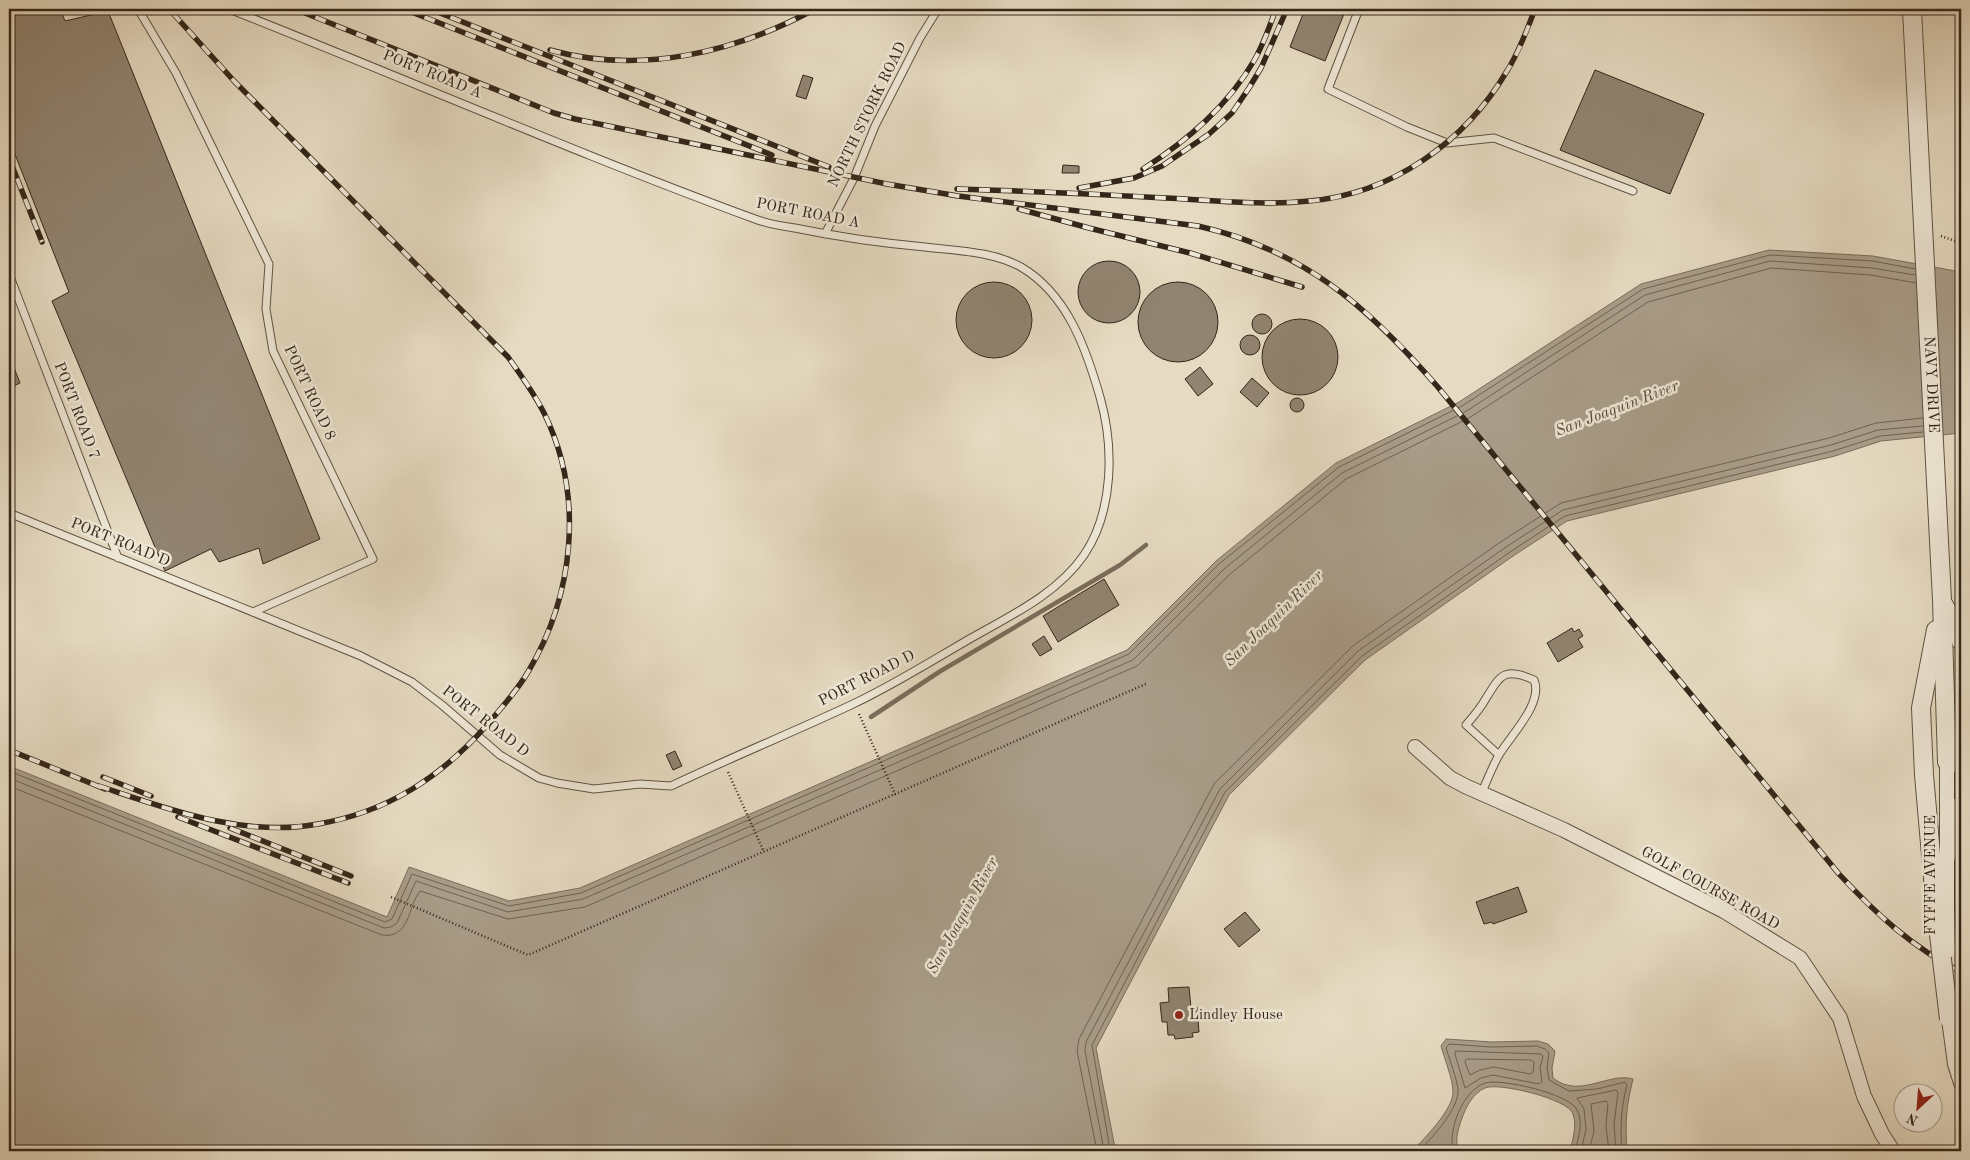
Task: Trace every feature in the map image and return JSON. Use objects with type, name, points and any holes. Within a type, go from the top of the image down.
[{"type":"street","name":"NAVY DRIVE","points":[[1912,9],[1935,478],[1954,762]]},
{"type":"street","points":[[1942,600],[1960,635],[1961,641]]},
{"type":"street","points":[[1942,600],[1921,708],[1924,784],[1941,904],[1955,1064],[1961,1083]]},
{"type":"street","name":"GOLF COURSE ROAD","points":[[1414,747],[1450,778],[1481,794],[1564,830],[1724,911],[1800,958],[1840,1018],[1864,1096],[1882,1134],[1893,1151]]},
{"type":"street","name":"FYFFE AVENUE","points":[[1954,762],[1961,857]]},
{"type":"street","name":"FYFFE AVENUE","points":[[1941,904],[1954,762]]},
{"type":"lane","name":"PORT ROAD 8","points":[[138,9],[176,73],[268,264],[266,309],[273,351],[373,559],[253,612]]},
{"type":"lane","name":"PORT ROAD A","points":[[229,9],[606,161],[761,221],[825,234],[980,253],[996,257],[1023,269],[1043,283],[1063,307],[1092,368],[1103,406],[1108,435],[1110,465],[1107,491],[1098,529],[1090,545]]},
{"type":"lane","name":"NORTH STORK ROAD","points":[[825,234],[854,178],[875,126],[920,38],[938,9]]},
{"type":"lane","points":[[1359,9],[1328,89],[1447,143],[1494,138],[1632,191]]},
{"type":"lane","name":"PORT ROAD 7","points":[[9,274],[118,558]]},
{"type":"lane","name":"PORT ROAD D","points":[[9,513],[361,656],[412,682],[442,705],[500,756],[539,778],[594,789],[640,784],[671,786],[723,761],[854,704],[1016,613],[1065,578],[1076,566],[1090,545]]},
{"type":"lane","points":[[1481,794],[1499,755],[1533,704],[1536,686],[1534,680],[1524,676],[1506,674],[1500,677],[1478,711],[1466,725],[1499,755]]},
{"type":"path","points":[[1922,230],[1961,243]]},
{"type":"path","points":[[390,897],[528,955],[1148,683]]},
{"type":"path","points":[[854,704],[895,794]]},
{"type":"path","points":[[723,761],[764,852]]},
{"type":"water","name":"San Joaquin River","points":[[1769,250],[1873,256],[1961,272],[1961,433],[1881,441],[1835,456],[1567,521],[1513,556],[1365,660],[1229,795],[1096,1048],[1114,1143],[1119,1151],[21,1151],[9,1146],[9,766],[387,917],[409,867],[509,901],[580,888],[1127,650],[1216,561],[1336,463],[1459,402],[1641,284]]},
{"type":"water","points":[[1446,1039],[1492,1042],[1538,1041],[1548,1044],[1555,1051],[1552,1068],[1553,1078],[1567,1085],[1583,1086],[1617,1078],[1633,1079],[1627,1115],[1627,1151],[1570,1151],[1575,1123],[1569,1108],[1532,1093],[1504,1087],[1492,1087],[1481,1090],[1468,1105],[1458,1130],[1458,1151],[1412,1151],[1444,1115],[1452,1098],[1452,1081],[1441,1046]]},
{"type":"building","points":[[9,9],[60,9],[65,21],[108,11],[320,539],[263,564],[259,548],[219,562],[211,549],[165,571],[52,301],[69,292],[9,139]]},
{"type":"building","points":[[1305,9],[1346,9],[1325,61],[1290,47]]},
{"type":"building","points":[[1595,70],[1704,114],[1670,194],[1560,150]]},
{"type":"building","points":[[803,75],[813,78],[806,99],[796,96]]},
{"type":"building","points":[[1063,165],[1079,166],[1079,173],[1062,173]]},
{"type":"building","points":[[1109,261],[1121,264],[1131,270],[1137,280],[1140,292],[1137,304],[1131,314],[1121,320],[1109,323],[1097,320],[1087,314],[1081,304],[1078,292],[1081,280],[1087,270],[1097,264]]},
{"type":"building","points":[[994,282],[1009,285],[1021,293],[1029,305],[1032,320],[1029,335],[1021,347],[1009,355],[994,358],[979,355],[967,347],[959,335],[956,320],[959,305],[967,293],[979,285]]},
{"type":"building","points":[[1178,282],[1193,285],[1206,294],[1215,307],[1218,322],[1215,337],[1206,350],[1193,359],[1178,362],[1163,359],[1150,350],[1141,337],[1138,322],[1141,307],[1150,294],[1163,285]]},
{"type":"building","points":[[1262,314],[1269,317],[1272,324],[1269,331],[1262,334],[1255,331],[1252,324],[1255,317]]},
{"type":"building","points":[[1293,319],[1307,319],[1321,325],[1332,336],[1338,350],[1335,372],[1327,384],[1307,395],[1293,395],[1279,389],[1268,378],[1262,364],[1262,350],[1268,336],[1279,325]]},
{"type":"building","points":[[1250,335],[1257,338],[1260,345],[1257,352],[1250,355],[1243,352],[1240,345],[1243,338]]},
{"type":"building","points":[[9,355],[20,383],[9,388]]},
{"type":"building","points":[[1200,367],[1213,384],[1198,396],[1185,379]]},
{"type":"building","points":[[1252,378],[1269,393],[1257,407],[1240,392]]},
{"type":"building","points":[[1294,398],[1300,398],[1304,405],[1300,412],[1294,412],[1290,408],[1290,402]]},
{"type":"building","points":[[1104,579],[1119,605],[1058,642],[1043,616]]},
{"type":"building","points":[[1572,628],[1574,632],[1579,629],[1583,636],[1578,639],[1583,647],[1558,662],[1547,643]]},
{"type":"building","points":[[1044,636],[1052,649],[1040,656],[1032,644]]},
{"type":"building","points":[[675,751],[682,766],[673,770],[666,755]]},
{"type":"building","points":[[1518,887],[1527,912],[1493,924],[1492,922],[1484,924],[1476,902]]},
{"type":"building","points":[[1245,912],[1260,930],[1239,947],[1224,929]]},
{"type":"building","name":"Lindley House","points":[[1189,987],[1191,1008],[1197,1007],[1199,1032],[1192,1033],[1193,1037],[1175,1039],[1174,1035],[1168,1035],[1167,1022],[1162,1022],[1160,1003],[1169,1002],[1168,988]]},
{"type":"waterway","points":[[871,717],[939,672],[1120,565],[1146,545]]},
{"type":"railway","points":[[99,786],[179,812],[234,824],[262,827],[318,824],[343,818],[367,811],[412,790],[451,761],[469,744],[509,699],[528,672],[544,642],[556,611],[569,545],[569,511],[565,478],[557,445],[544,413],[508,357],[234,81],[169,9]]},
{"type":"railway","points":[[295,9],[554,113],[575,119],[887,184],[958,196],[1198,226],[1236,236],[1302,266],[1331,285],[1359,307],[1411,357],[1437,386],[1839,874],[1896,929],[1927,952],[1961,972]]},
{"type":"railway","points":[[404,9],[772,155]]},
{"type":"railway","points":[[430,9],[829,167]]},
{"type":"railway","points":[[550,50],[584,57],[618,60],[652,60],[686,55],[719,48],[752,37],[815,9]]},
{"type":"railway","points":[[1143,169],[1191,134],[1220,107],[1244,76],[1258,53],[1276,9]]},
{"type":"railway","points":[[1079,188],[1134,178],[1162,166],[1209,134],[1232,113],[1249,88],[1261,68],[1287,9]]},
{"type":"railway","points":[[957,189],[1273,203],[1309,201],[1340,196],[1369,188],[1397,176],[1423,160],[1448,141],[1470,120],[1490,97],[1511,64],[1535,9]]},
{"type":"railway","points":[[9,158],[42,242]]},
{"type":"railway","points":[[1019,209],[1190,253],[1302,287]]},
{"type":"railway","points":[[9,750],[105,789]]},
{"type":"railway","points":[[103,777],[151,796]]},
{"type":"railway","points":[[178,817],[348,883]]},
{"type":"railway","points":[[230,828],[351,876]]},
{"type":"place","name":"Lindley House","points":[[1179,1015]]}]
